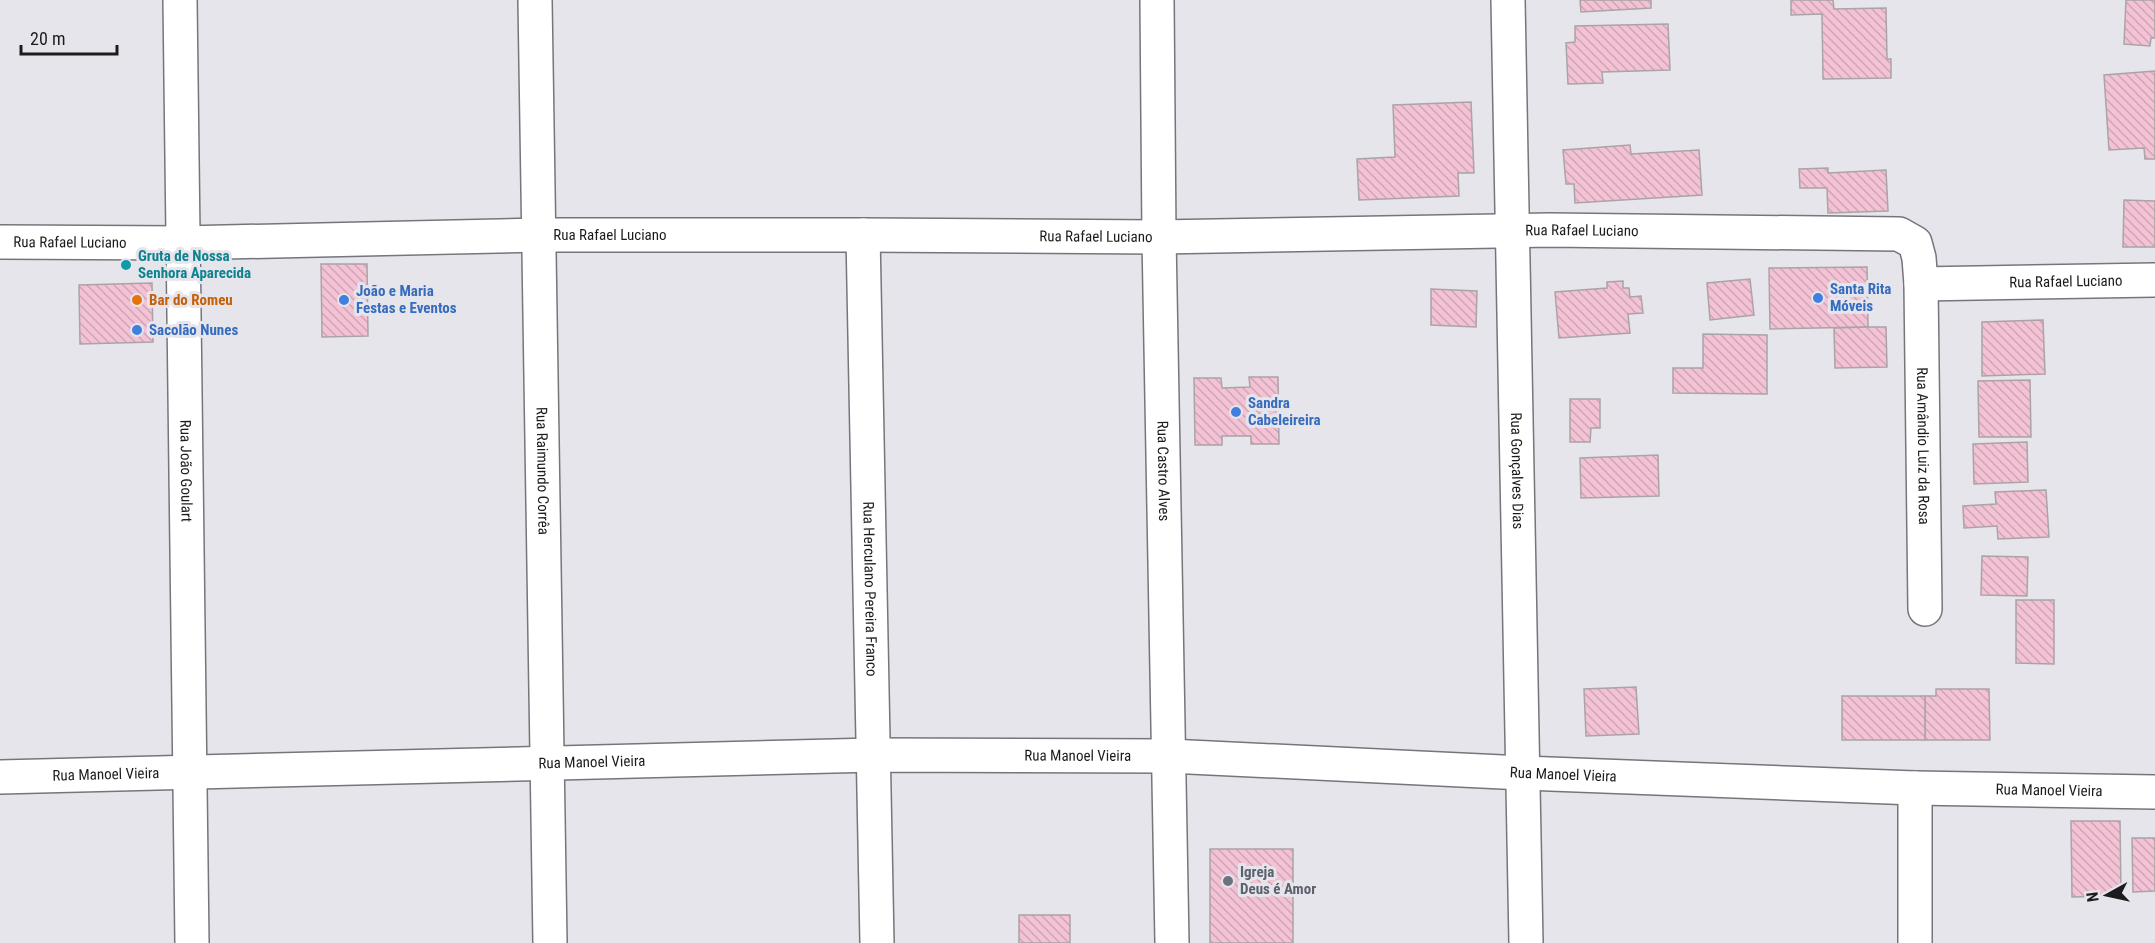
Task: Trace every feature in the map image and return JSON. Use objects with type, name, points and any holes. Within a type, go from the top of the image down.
[{"type":"street","name":"Rua João Goulart","points":[[180,0],[192,943]]},
{"type":"street","name":"Rua Raimundo Corrêa","points":[[535,0],[550,943]]},
{"type":"street","name":"Rua Castro Alves","points":[[1156,0],[1172,943]]},
{"type":"street","name":"Rua Gonçalves Dias","points":[[1508,0],[1526,943]]},
{"type":"street","name":"Rua Rafael Luciano","points":[[0,242],[183,243],[539,235],[1159,237],[1561,230],[1899,234],[1915,243],[1921,284],[2155,280]]},
{"type":"street","name":"Rua Herculano Pereira Franco","points":[[863,235],[877,943]]},
{"type":"street","name":"Rua Amândio Luiz da Rosa","points":[[1921,284],[1925,609]]},
{"type":"street","name":"Rua Manoel Vieira","points":[[0,777],[874,755],[1169,756],[1523,774],[1915,788],[2155,792]]},
{"type":"street","points":[[1915,788],[1915,943]]},
{"type":"building","points":[[1580,0],[1651,0],[1651,8],[1581,12]]},
{"type":"building","points":[[1791,0],[1833,0],[1834,9],[1886,8],[1887,59],[1891,59],[1891,78],[1823,79],[1822,14],[1791,15]]},
{"type":"building","points":[[2126,0],[2155,0],[2155,38],[2151,38],[2150,46],[2124,44]]},
{"type":"building","points":[[1668,24],[1670,70],[1602,72],[1603,83],[1568,84],[1566,43],[1575,42],[1575,26]]},
{"type":"building","points":[[2155,71],[2155,159],[2145,159],[2144,148],[2109,150],[2104,75]]},
{"type":"building","points":[[1471,102],[1474,173],[1458,173],[1459,196],[1359,200],[1357,159],[1395,157],[1393,105]]},
{"type":"building","points":[[1630,145],[1631,154],[1699,150],[1702,195],[1575,203],[1574,184],[1566,184],[1563,150]]},
{"type":"building","points":[[1828,168],[1828,173],[1886,170],[1888,211],[1828,213],[1827,188],[1800,188],[1799,169]]},
{"type":"building","points":[[2124,200],[2155,201],[2155,247],[2123,247]]},
{"type":"building","name":"João e Maria Festas e Eventos","points":[[321,264],[367,264],[368,336],[322,337]]},
{"type":"building","name":"Santa Rita Móveis","points":[[1867,267],[1868,327],[1770,329],[1769,268]]},
{"type":"building","points":[[1750,279],[1754,315],[1710,320],[1707,283]]},
{"type":"building","points":[[1623,281],[1623,288],[1629,288],[1630,297],[1641,296],[1643,313],[1628,314],[1630,333],[1559,338],[1555,292],[1607,288],[1607,282]]},
{"type":"building","points":[[152,283],[153,342],[80,344],[79,285]]},
{"type":"building","points":[[1431,289],[1477,291],[1476,327],[1431,325]]},
{"type":"building","points":[[2043,320],[2045,374],[1982,376],[1982,322]]},
{"type":"building","points":[[1886,327],[1887,367],[1835,368],[1834,328]]},
{"type":"building","points":[[1703,334],[1767,335],[1767,394],[1673,393],[1673,368],[1703,368]]},
{"type":"building","name":"Sandra Cabeleireira","points":[[1249,377],[1278,377],[1279,444],[1251,444],[1251,436],[1222,436],[1222,445],[1195,445],[1194,378],[1221,378],[1222,388],[1250,387]]},
{"type":"building","points":[[2030,380],[2031,437],[1979,437],[1978,381]]},
{"type":"building","points":[[1570,399],[1600,399],[1600,428],[1591,428],[1590,442],[1570,442]]},
{"type":"building","points":[[2027,442],[2028,482],[1974,484],[1973,444]]},
{"type":"building","points":[[1658,455],[1659,496],[1581,498],[1580,458]]},
{"type":"building","points":[[2046,490],[2049,537],[1998,539],[1997,526],[1964,528],[1963,506],[1996,504],[1995,492]]},
{"type":"building","points":[[1982,556],[2028,557],[2027,596],[1981,595]]},
{"type":"building","points":[[2016,600],[2054,600],[2054,664],[2016,663]]},
{"type":"building","points":[[1636,687],[1639,734],[1586,736],[1584,689]]},
{"type":"building","points":[[1936,689],[1989,689],[1990,740],[1925,740],[1925,696],[1936,696]]},
{"type":"building","points":[[1842,696],[1925,696],[1925,740],[1842,740]]},
{"type":"building","points":[[2071,821],[2120,821],[2121,896],[2072,897]]},
{"type":"building","points":[[2132,838],[2155,838],[2155,891],[2133,892]]},
{"type":"building","points":[[1210,849],[1293,849],[1293,943],[1210,943]]},
{"type":"building","points":[[1019,915],[1070,915],[1070,943],[1019,943]]},
{"type":"place","name":"Gruta de Nossa Senhora Aparecida","points":[[126,265]]},
{"type":"place","name":"Santa Rita Móveis","points":[[1818,298]]},
{"type":"place","name":"Bar do Romeu","points":[[137,300]]},
{"type":"place","name":"João e Maria Festas e Eventos","points":[[344,300]]},
{"type":"place","name":"Sacolão Nunes","points":[[137,330]]},
{"type":"place","name":"Sandra Cabeleireira","points":[[1236,412]]},
{"type":"place","name":"Igreja Deus é Amor","points":[[1228,881]]}]
